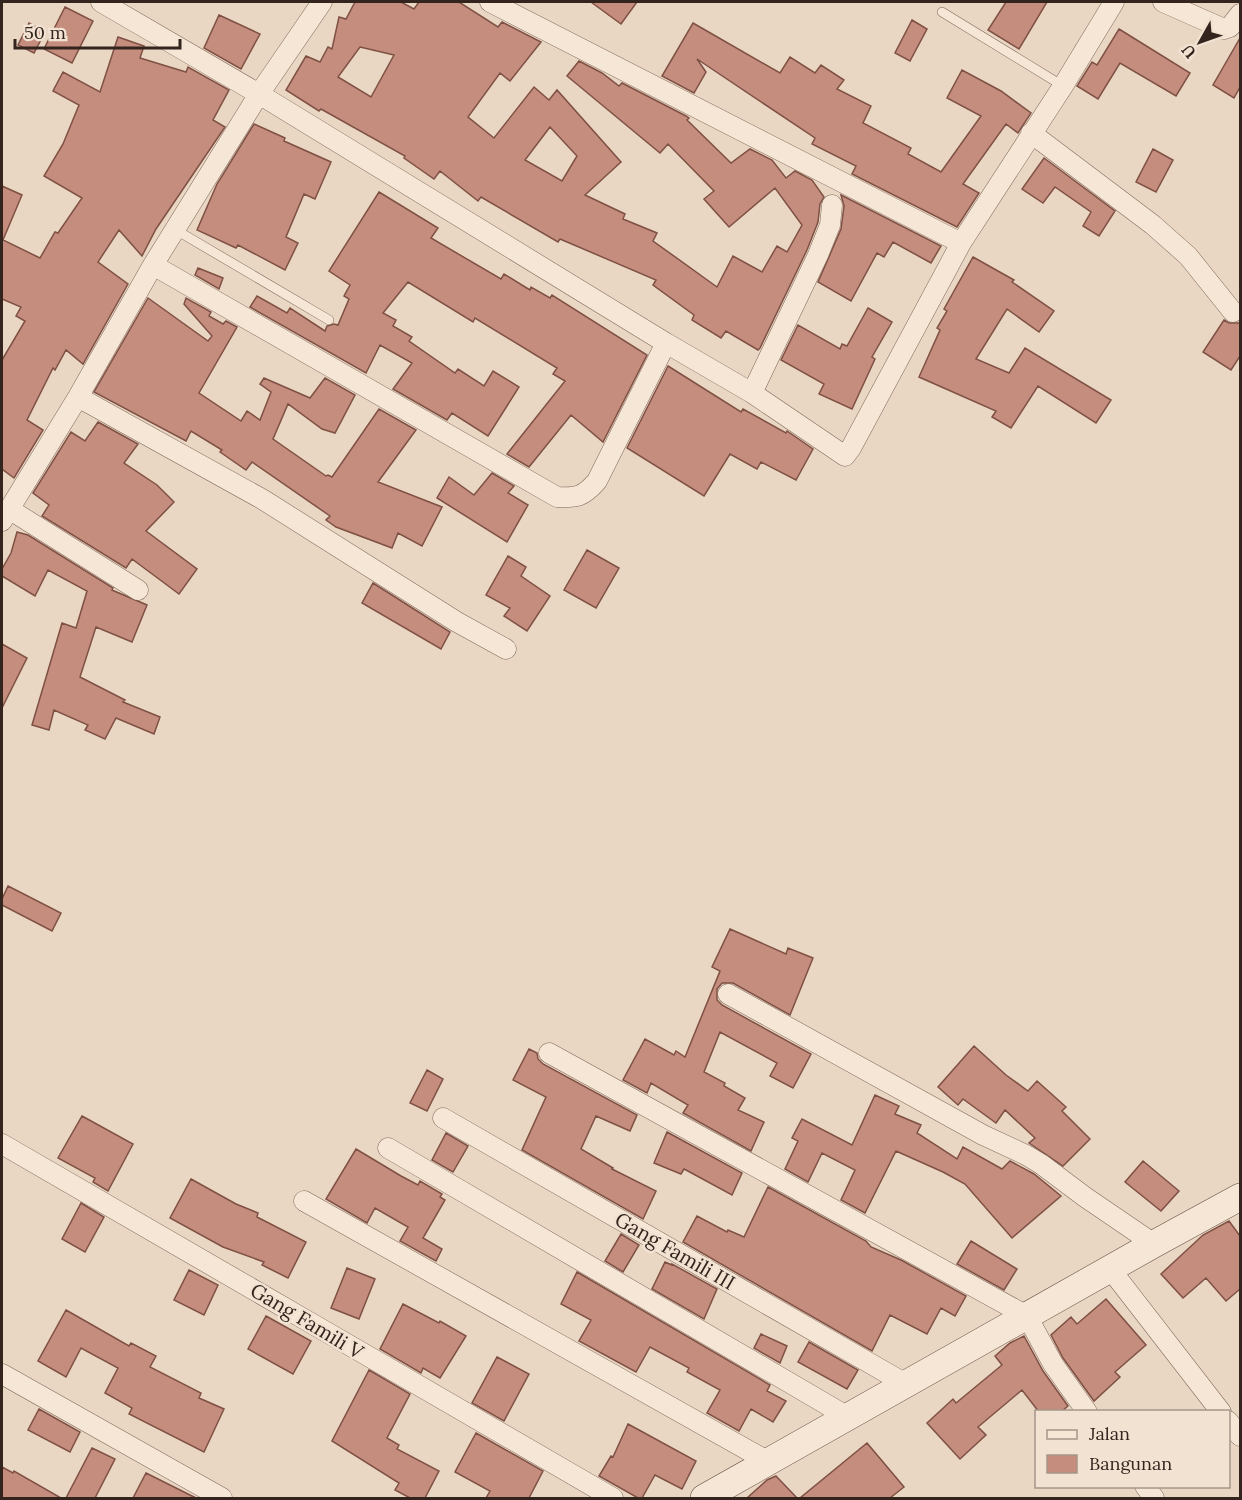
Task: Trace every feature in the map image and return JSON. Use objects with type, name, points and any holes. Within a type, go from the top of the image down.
[{"type":"main road","points":[[704,1498],[1240,1197]]},
{"type":"street","points":[[100,2],[259,94],[666,343],[752,393],[845,456],[961,243],[1063,86],[1114,2]]},
{"type":"street","points":[[138,590],[5,515],[78,397],[153,265],[259,94],[322,2]]},
{"type":"street","points":[[490,2],[961,243]]},
{"type":"street","points":[[1163,2],[1224,29],[1230,27],[1240,14]]},
{"type":"street","points":[[1031,133],[1153,225],[1188,256],[1233,312]]},
{"type":"street","points":[[752,393],[818,255],[830,225],[832,205]]},
{"type":"street","points":[[153,265],[557,497],[576,498],[589,490],[597,481],[666,343]]},
{"type":"street","points":[[78,397],[262,499],[457,622],[506,649]]},
{"type":"street","points":[[728,994],[983,1136],[1026,1155],[1154,1244]]},
{"type":"street","points":[[549,1053],[1027,1316],[1063,1380],[1086,1410]]},
{"type":"street","name":"Gang Famili III","points":[[443,1118],[906,1384]]},
{"type":"street","name":"Gang Famili V","points":[[2,1144],[613,1498]]},
{"type":"street","points":[[388,1149],[848,1417]]},
{"type":"street","points":[[304,1201],[769,1462]]},
{"type":"street","points":[[1110,1270],[1219,1410]]},
{"type":"street","points":[[2,1374],[222,1498]]},
{"type":"street","points":[[1230,1424],[1240,1436]]},
{"type":"lane","points":[[942,12],[1063,86]]},
{"type":"lane","points":[[176,230],[328,320]]},
{"type":"building","points":[[355,2],[401,2],[414,9],[419,2],[459,2],[498,27],[502,22],[541,42],[510,81],[500,73],[468,117],[494,138],[534,87],[549,100],[557,90],[621,162],[585,195],[625,214],[623,219],[657,233],[653,241],[717,287],[733,256],[762,272],[777,246],[787,252],[802,225],[775,188],[729,227],[704,199],[714,191],[668,144],[660,153],[567,76],[579,61],[602,73],[619,86],[622,83],[689,118],[687,120],[731,163],[750,149],[772,160],[786,178],[795,171],[812,180],[824,197],[820,204],[818,222],[760,348],[758,350],[726,331],[721,338],[692,320],[694,315],[653,285],[656,280],[560,239],[558,242],[481,197],[478,201],[440,171],[434,179],[404,158],[405,156],[321,109],[319,111],[286,90],[306,56],[320,62],[328,47],[332,49],[339,17],[346,19]],"holes":[[[360,47],[394,55],[371,97],[338,77]],[[550,127],[577,156],[562,181],[525,160]]]},
{"type":"building","points":[[591,2],[637,2],[621,24]]},
{"type":"building","points":[[1006,2],[1047,2],[1019,49],[988,30]]},
{"type":"building","points":[[65,7],[93,21],[72,63],[44,49]]},
{"type":"building","points":[[219,15],[260,34],[241,69],[204,48]]},
{"type":"building","points":[[912,20],[927,29],[910,61],[895,53]]},
{"type":"building","points":[[29,23],[45,32],[34,53],[18,45]]},
{"type":"building","points":[[693,23],[780,73],[790,57],[815,73],[821,65],[844,80],[837,89],[871,106],[863,123],[911,148],[908,154],[941,172],[981,116],[947,98],[962,70],[1001,91],[1031,113],[1018,133],[1006,124],[963,184],[979,193],[957,227],[852,174],[856,166],[812,144],[815,138],[697,59],[706,72],[694,93],[662,76]]},
{"type":"building","points":[[1119,29],[1190,73],[1176,96],[1120,63],[1098,99],[1077,86],[1092,62],[1097,65]]},
{"type":"building","points":[[118,37],[144,46],[140,58],[186,72],[188,67],[229,90],[213,120],[225,127],[156,229],[142,256],[119,230],[98,262],[128,284],[83,364],[66,350],[55,370],[53,368],[27,420],[43,430],[14,478],[2,469],[2,360],[25,321],[16,316],[21,307],[2,299],[2,186],[22,195],[3,240],[40,258],[55,232],[58,233],[82,198],[44,176],[63,144],[79,105],[53,91],[63,72],[100,92]]},
{"type":"building","points":[[1240,38],[1240,87],[1234,98],[1213,85]]},
{"type":"building","points":[[254,124],[285,138],[284,141],[331,162],[315,199],[304,194],[286,237],[298,243],[285,270],[238,245],[236,248],[197,230],[217,184]]},
{"type":"building","points":[[1153,149],[1173,160],[1156,192],[1136,182]]},
{"type":"building","points":[[1044,158],[1115,211],[1099,236],[1083,226],[1091,212],[1055,187],[1043,203],[1022,189]]},
{"type":"building","points":[[379,192],[438,228],[431,238],[501,279],[504,274],[530,290],[531,287],[550,298],[552,295],[647,355],[603,442],[571,415],[529,467],[507,454],[565,381],[553,374],[557,368],[475,318],[473,322],[408,282],[383,313],[396,320],[393,326],[412,337],[409,341],[455,373],[458,369],[484,386],[493,371],[519,387],[488,436],[452,413],[447,420],[393,389],[412,363],[380,345],[366,373],[250,307],[257,296],[287,313],[290,308],[325,331],[327,326],[338,325],[349,299],[344,296],[350,285],[329,271]]},
{"type":"building","points":[[841,195],[941,246],[931,263],[893,242],[884,257],[877,253],[851,301],[818,282],[841,229],[844,206]]},
{"type":"building","points":[[973,257],[1014,280],[1012,282],[1054,311],[1039,332],[1007,309],[976,359],[1009,373],[1025,348],[1111,400],[1096,423],[1038,386],[1011,428],[992,417],[996,411],[919,377],[940,330],[937,328],[947,311],[944,309]]},
{"type":"building","points":[[198,268],[223,278],[219,289],[195,275]]},
{"type":"building","points":[[148,298],[208,341],[212,336],[184,304],[186,298],[211,312],[209,316],[223,324],[226,321],[237,327],[199,393],[241,421],[247,411],[260,420],[271,392],[260,384],[264,378],[310,398],[325,378],[355,395],[335,433],[322,429],[288,404],[273,439],[326,476],[332,477],[379,409],[416,430],[378,482],[442,507],[422,546],[398,533],[392,548],[336,527],[326,520],[330,516],[252,462],[246,470],[220,452],[222,450],[191,431],[186,441],[94,392]]},
{"type":"building","points":[[868,308],[892,322],[872,357],[875,359],[852,409],[819,394],[824,384],[781,360],[798,325],[840,349],[842,344],[847,346]]},
{"type":"building","points":[[1224,320],[1229,323],[1240,323],[1240,356],[1231,370],[1203,352]]},
{"type":"building","points":[[668,366],[741,412],[743,409],[786,433],[787,431],[813,449],[796,480],[761,462],[757,469],[730,454],[704,496],[627,448]]},
{"type":"building","points":[[98,422],[138,444],[124,463],[157,485],[174,502],[146,531],[197,569],[179,594],[132,559],[126,568],[42,516],[49,505],[33,493],[71,432],[85,441]]},
{"type":"building","points":[[492,473],[514,486],[508,493],[528,505],[507,542],[437,498],[449,477],[474,495]]},
{"type":"building","points":[[17,532],[28,535],[113,588],[112,590],[147,605],[132,642],[96,627],[80,677],[125,700],[123,702],[160,717],[154,734],[116,718],[105,739],[85,730],[88,725],[54,710],[49,730],[32,725],[62,623],[76,628],[87,591],[48,570],[35,596],[2,576],[2,569],[11,553]]},
{"type":"building","points":[[587,550],[619,568],[596,608],[564,590]]},
{"type":"building","points":[[508,556],[526,567],[521,576],[550,596],[527,631],[504,616],[510,608],[486,595]]},
{"type":"building","points":[[373,583],[450,632],[441,649],[362,603]]},
{"type":"building","points":[[2,644],[27,658],[2,708]]},
{"type":"building","points":[[8,886],[61,913],[52,931],[2,905],[2,899]]},
{"type":"building","points":[[730,929],[786,954],[788,948],[813,958],[790,1015],[733,983],[722,983],[717,989],[717,1000],[722,1005],[811,1054],[793,1088],[770,1076],[777,1063],[720,1032],[704,1072],[725,1083],[724,1086],[745,1098],[738,1110],[764,1122],[751,1151],[683,1113],[688,1105],[651,1083],[647,1093],[623,1080],[645,1039],[674,1055],[676,1051],[685,1057],[720,971],[712,967]]},
{"type":"building","points":[[974,1046],[1028,1091],[1037,1081],[1066,1107],[1062,1111],[1090,1139],[1063,1166],[1029,1143],[1035,1138],[1005,1110],[996,1123],[963,1099],[958,1105],[938,1087]]},
{"type":"building","points":[[529,1049],[537,1053],[538,1059],[543,1064],[637,1115],[630,1131],[596,1116],[581,1149],[612,1169],[656,1191],[643,1219],[522,1150],[546,1097],[513,1080]]},
{"type":"building","points":[[427,1070],[443,1079],[427,1111],[410,1103]]},
{"type":"building","points":[[875,1095],[899,1106],[895,1114],[921,1125],[917,1133],[957,1159],[963,1147],[1002,1169],[1010,1161],[1034,1174],[1061,1196],[1012,1238],[965,1184],[896,1151],[865,1213],[841,1200],[855,1170],[822,1153],[808,1182],[785,1169],[798,1141],[792,1138],[802,1119],[852,1145]]},
{"type":"building","points":[[82,1116],[133,1144],[108,1191],[93,1182],[95,1178],[58,1158]]},
{"type":"building","points":[[667,1132],[742,1173],[732,1195],[684,1169],[681,1174],[654,1163]]},
{"type":"building","points":[[446,1133],[468,1146],[453,1172],[432,1160]]},
{"type":"building","points":[[356,1149],[418,1185],[420,1181],[442,1194],[440,1197],[445,1200],[423,1238],[442,1249],[436,1261],[400,1241],[408,1227],[375,1208],[367,1223],[326,1199]]},
{"type":"building","points":[[1143,1161],[1179,1191],[1161,1211],[1125,1182]]},
{"type":"building","points":[[191,1179],[236,1204],[258,1213],[257,1217],[306,1242],[288,1278],[262,1265],[264,1262],[223,1247],[170,1218]]},
{"type":"building","points":[[768,1187],[866,1241],[871,1247],[901,1260],[966,1296],[955,1316],[941,1308],[927,1334],[890,1315],[872,1351],[683,1242],[697,1216],[727,1232],[728,1230],[744,1237]]},
{"type":"building","points":[[81,1203],[104,1217],[85,1252],[62,1239]]},
{"type":"building","points":[[1229,1221],[1240,1236],[1240,1289],[1226,1301],[1206,1278],[1183,1298],[1161,1274],[1203,1235]]},
{"type":"building","points":[[621,1234],[639,1245],[623,1272],[605,1261]]},
{"type":"building","points":[[971,1241],[1017,1269],[1004,1290],[957,1264]]},
{"type":"building","points":[[665,1262],[717,1289],[704,1319],[652,1289]]},
{"type":"building","points":[[347,1268],[375,1279],[359,1319],[331,1308]]},
{"type":"building","points":[[189,1270],[218,1285],[204,1315],[174,1300]]},
{"type":"building","points":[[577,1272],[770,1385],[767,1391],[786,1401],[773,1422],[751,1409],[739,1431],[707,1413],[720,1390],[687,1372],[689,1368],[650,1347],[636,1372],[579,1341],[591,1320],[561,1304]]},
{"type":"building","points":[[1106,1299],[1146,1345],[1115,1372],[1120,1377],[1094,1401],[1063,1358],[1051,1335],[1071,1317],[1077,1324]]},
{"type":"building","points":[[403,1304],[466,1336],[440,1378],[423,1368],[421,1373],[380,1349]]},
{"type":"building","points":[[66,1310],[129,1346],[131,1343],[156,1356],[150,1367],[201,1393],[199,1398],[224,1409],[204,1452],[129,1414],[132,1408],[105,1393],[118,1368],[81,1348],[66,1377],[38,1361]]},
{"type":"building","points":[[266,1316],[311,1341],[293,1374],[248,1349]]},
{"type":"building","points":[[761,1334],[787,1346],[780,1363],[754,1348]]},
{"type":"building","points":[[1024,1336],[1043,1371],[1068,1406],[1063,1410],[1037,1410],[1022,1390],[978,1427],[986,1435],[960,1459],[927,1423],[953,1399],[956,1403],[1002,1365],[995,1356],[1010,1343]]},
{"type":"building","points":[[809,1342],[858,1370],[847,1389],[798,1362]]},
{"type":"building","points":[[497,1357],[529,1374],[504,1421],[472,1403]]},
{"type":"building","points":[[369,1370],[410,1394],[387,1438],[399,1445],[397,1449],[439,1471],[425,1498],[410,1498],[395,1490],[399,1483],[332,1441]]},
{"type":"building","points":[[39,1409],[80,1432],[70,1452],[28,1430]]},
{"type":"building","points":[[628,1424],[696,1461],[682,1489],[655,1475],[642,1498],[638,1498],[599,1476],[611,1456],[613,1457]]},
{"type":"building","points":[[476,1433],[543,1471],[529,1498],[486,1498],[490,1491],[455,1472]]},
{"type":"building","points":[[867,1443],[904,1487],[890,1498],[800,1498]]},
{"type":"building","points":[[92,1448],[115,1459],[95,1498],[66,1498]]},
{"type":"building","points":[[2,1467],[13,1473],[14,1471],[61,1498],[2,1498]]},
{"type":"building","points":[[146,1473],[196,1498],[133,1498]]},
{"type":"building","points":[[776,1476],[797,1498],[747,1498],[767,1480]]}]
